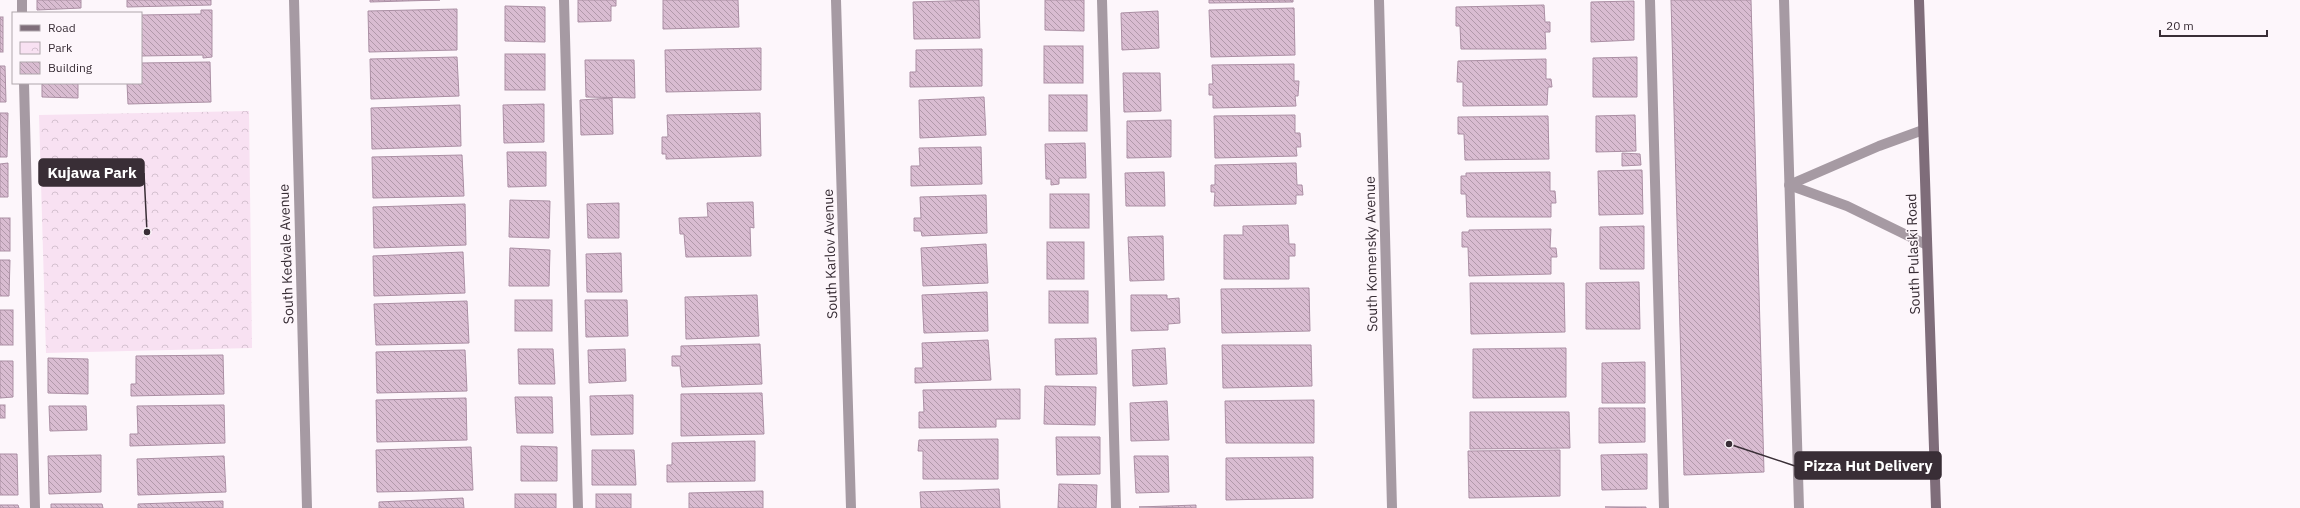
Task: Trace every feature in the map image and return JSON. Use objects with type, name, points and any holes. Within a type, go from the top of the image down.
[{"type":"main road","name":"South Pulaski Road","points":[[1919,0],[1936,508]]},
{"type":"street","points":[[22,0],[22,12]]},
{"type":"street","name":"South Kedvale Avenue","points":[[294,0],[307,508]]},
{"type":"street","points":[[564,0],[578,508]]},
{"type":"street","name":"South Karlov Avenue","points":[[836,0],[852,508]]},
{"type":"street","points":[[1102,0],[1116,508]]},
{"type":"street","name":"South Komensky Avenue","points":[[1379,0],[1392,508]]},
{"type":"street","points":[[1650,0],[1664,508]]},
{"type":"street","points":[[1784,0],[1799,508]]},
{"type":"street","points":[[24,84],[35,508]]},
{"type":"street","points":[[1789,185],[1879,146],[1923,130]]},
{"type":"street","points":[[1789,185],[1847,206],[1927,245]]},
{"type":"green space","points":[[249,111],[252,348],[46,353],[39,115]]},
{"type":"building","points":[[37,0],[81,0],[81,8],[37,10]]},
{"type":"building","points":[[127,0],[211,0],[211,5],[127,7]]},
{"type":"building","points":[[370,0],[440,0],[370,2]]},
{"type":"building","points":[[578,0],[616,0],[616,6],[611,6],[611,21],[578,22]]},
{"type":"building","points":[[663,0],[738,0],[739,27],[663,29]]},
{"type":"building","points":[[979,0],[980,38],[914,39],[913,2]]},
{"type":"building","points":[[1045,0],[1084,0],[1084,31],[1045,30]]},
{"type":"building","points":[[1209,0],[1293,0],[1293,2],[1209,3]]},
{"type":"building","points":[[1671,0],[1751,0],[1764,472],[1684,475]]},
{"type":"building","points":[[1634,1],[1634,40],[1591,42],[1591,2]]},
{"type":"building","points":[[1544,5],[1545,22],[1550,22],[1550,32],[1545,32],[1546,49],[1461,49],[1460,26],[1456,26],[1456,7]]},
{"type":"building","points":[[505,6],[545,7],[545,42],[505,41]]},
{"type":"building","points":[[1294,8],[1295,55],[1211,57],[1209,10]]},
{"type":"building","points":[[457,9],[457,50],[369,52],[368,11]]},
{"type":"building","points":[[201,10],[212,10],[212,57],[203,58],[203,55],[142,56],[142,15],[201,14]]},
{"type":"building","points":[[1158,11],[1159,48],[1122,50],[1121,13]]},
{"type":"building","points":[[0,17],[3,17],[3,52],[0,52]]},
{"type":"building","points":[[1044,46],[1083,46],[1083,83],[1044,83]]},
{"type":"building","points":[[761,48],[761,90],[666,92],[665,50]]},
{"type":"building","points":[[982,49],[982,86],[910,87],[910,72],[916,72],[916,50]]},
{"type":"building","points":[[505,54],[545,54],[545,90],[505,90]]},
{"type":"building","points":[[457,57],[459,96],[371,99],[370,59]]},
{"type":"building","points":[[1637,57],[1637,97],[1593,97],[1593,58]]},
{"type":"building","points":[[1546,59],[1546,79],[1551,79],[1552,87],[1548,87],[1547,105],[1463,106],[1463,82],[1457,82],[1458,61]]},
{"type":"building","points":[[585,60],[634,60],[635,98],[586,97]]},
{"type":"building","points":[[210,62],[211,102],[128,104],[127,84],[142,84],[142,63]]},
{"type":"building","points":[[1294,64],[1294,81],[1299,81],[1298,96],[1295,96],[1296,106],[1213,108],[1213,95],[1209,95],[1209,84],[1213,84],[1212,65]]},
{"type":"building","points":[[0,66],[5,66],[6,102],[0,102]]},
{"type":"building","points":[[1123,73],[1160,73],[1161,111],[1124,112]]},
{"type":"building","points":[[42,84],[78,84],[78,98],[42,97]]},
{"type":"building","points":[[1049,95],[1087,95],[1087,131],[1049,131]]},
{"type":"building","points":[[984,97],[986,135],[920,138],[919,100]]},
{"type":"building","points":[[612,98],[613,134],[581,135],[580,100]]},
{"type":"building","points":[[544,104],[544,142],[504,143],[503,105]]},
{"type":"building","points":[[460,105],[461,146],[372,149],[371,108]]},
{"type":"building","points":[[0,113],[8,113],[7,157],[0,157]]},
{"type":"building","points":[[760,113],[761,156],[666,159],[666,154],[662,154],[662,137],[668,137],[667,115]]},
{"type":"building","points":[[1295,115],[1295,133],[1300,133],[1301,147],[1296,147],[1297,156],[1215,158],[1214,116]]},
{"type":"building","points":[[1635,115],[1636,151],[1596,152],[1596,116]]},
{"type":"building","points":[[1548,116],[1549,159],[1465,160],[1464,134],[1458,134],[1458,117]]},
{"type":"building","points":[[1171,120],[1171,157],[1127,158],[1127,121]]},
{"type":"building","points":[[1085,143],[1086,178],[1059,178],[1059,184],[1051,185],[1051,179],[1046,179],[1045,144]]},
{"type":"building","points":[[981,147],[982,184],[911,186],[911,166],[920,166],[919,148]]},
{"type":"building","points":[[507,152],[546,152],[546,186],[508,187]]},
{"type":"building","points":[[1622,153],[1640,154],[1641,165],[1622,166]]},
{"type":"building","points":[[462,155],[464,196],[373,198],[372,157]]},
{"type":"building","points":[[8,163],[8,197],[0,197],[0,164]]},
{"type":"building","points":[[1296,163],[1297,185],[1302,185],[1303,195],[1296,195],[1296,204],[1214,206],[1215,192],[1211,192],[1211,185],[1215,185],[1215,165]]},
{"type":"building","points":[[1642,170],[1643,214],[1599,215],[1598,171]]},
{"type":"building","points":[[1164,172],[1165,206],[1126,206],[1125,173]]},
{"type":"building","points":[[1550,172],[1550,191],[1555,191],[1556,203],[1551,203],[1551,217],[1467,217],[1466,194],[1461,194],[1461,176],[1466,176],[1466,173]]},
{"type":"building","points":[[1050,194],[1089,194],[1089,228],[1050,228]]},
{"type":"building","points":[[986,195],[987,233],[922,236],[921,231],[914,231],[914,218],[921,218],[920,197]]},
{"type":"building","points":[[510,200],[550,201],[549,238],[509,237]]},
{"type":"building","points":[[753,202],[754,228],[750,227],[751,256],[686,257],[684,234],[680,234],[679,218],[708,217],[707,203]]},
{"type":"building","points":[[619,203],[619,238],[588,238],[587,204]]},
{"type":"building","points":[[465,204],[466,245],[374,248],[373,207]]},
{"type":"building","points":[[0,218],[10,218],[10,251],[0,251]]},
{"type":"building","points":[[1288,225],[1289,244],[1295,244],[1295,256],[1289,256],[1289,279],[1224,279],[1224,235],[1243,235],[1243,226]]},
{"type":"building","points":[[1644,226],[1644,269],[1600,269],[1600,227]]},
{"type":"building","points":[[1551,229],[1550,248],[1556,248],[1557,257],[1551,257],[1551,274],[1469,276],[1468,247],[1462,247],[1462,232],[1469,232],[1469,230]]},
{"type":"building","points":[[1163,236],[1164,280],[1130,281],[1128,237]]},
{"type":"building","points":[[1047,242],[1084,242],[1084,279],[1047,279]]},
{"type":"building","points":[[986,244],[988,283],[923,286],[921,248]]},
{"type":"building","points":[[510,248],[550,250],[549,286],[509,286]]},
{"type":"building","points":[[463,252],[465,293],[374,296],[373,256]]},
{"type":"building","points":[[621,253],[622,292],[587,292],[586,254]]},
{"type":"building","points":[[0,260],[10,260],[9,296],[0,296]]},
{"type":"building","points":[[1639,282],[1640,329],[1586,329],[1586,283]]},
{"type":"building","points":[[1470,283],[1564,283],[1565,332],[1471,334]]},
{"type":"building","points":[[1309,288],[1310,331],[1222,333],[1221,289]]},
{"type":"building","points":[[1049,291],[1088,291],[1088,323],[1049,323]]},
{"type":"building","points":[[987,292],[988,331],[924,333],[922,295]]},
{"type":"building","points":[[757,295],[759,336],[686,339],[685,297]]},
{"type":"building","points":[[1131,295],[1167,295],[1167,299],[1179,298],[1180,323],[1168,324],[1168,330],[1131,331]]},
{"type":"building","points":[[515,300],[552,300],[552,331],[515,331]]},
{"type":"building","points":[[585,300],[627,300],[628,336],[586,337]]},
{"type":"building","points":[[467,301],[469,343],[376,345],[374,304]]},
{"type":"building","points":[[0,310],[13,310],[13,345],[0,345]]},
{"type":"building","points":[[1096,338],[1097,374],[1056,375],[1055,339]]},
{"type":"building","points":[[988,340],[991,380],[915,383],[915,368],[923,368],[922,343]]},
{"type":"building","points":[[760,344],[762,384],[682,387],[680,366],[672,366],[672,356],[681,356],[681,346]]},
{"type":"building","points":[[1222,345],[1311,345],[1312,386],[1223,388]]},
{"type":"building","points":[[1165,348],[1167,384],[1133,386],[1132,350]]},
{"type":"building","points":[[1566,348],[1566,397],[1473,398],[1473,349]]},
{"type":"building","points":[[518,349],[553,349],[555,384],[519,384]]},
{"type":"building","points":[[625,349],[626,381],[589,383],[588,350]]},
{"type":"building","points":[[465,350],[467,391],[377,393],[376,352]]},
{"type":"building","points":[[223,355],[224,394],[131,396],[131,384],[136,384],[136,356]]},
{"type":"building","points":[[48,358],[88,359],[88,394],[48,393]]},
{"type":"building","points":[[0,361],[13,361],[13,397],[0,398]]},
{"type":"building","points":[[1645,362],[1645,403],[1602,403],[1602,363]]},
{"type":"building","points":[[1045,386],[1096,387],[1095,425],[1044,424]]},
{"type":"building","points":[[1020,389],[1020,419],[996,419],[996,427],[919,428],[919,412],[924,412],[923,390]]},
{"type":"building","points":[[762,393],[764,434],[681,436],[681,394]]},
{"type":"building","points":[[633,395],[633,434],[591,435],[590,396]]},
{"type":"building","points":[[515,397],[552,397],[553,433],[517,433]]},
{"type":"building","points":[[466,398],[467,440],[377,442],[376,400]]},
{"type":"building","points":[[1314,400],[1314,443],[1226,443],[1225,401]]},
{"type":"building","points":[[1167,401],[1169,440],[1131,441],[1130,403]]},
{"type":"building","points":[[0,405],[5,405],[5,418],[0,418]]},
{"type":"building","points":[[224,405],[225,443],[130,446],[130,434],[138,434],[137,406]]},
{"type":"building","points":[[49,406],[86,406],[87,430],[50,431]]},
{"type":"building","points":[[1599,408],[1645,408],[1645,442],[1599,443]]},
{"type":"building","points":[[1470,412],[1569,412],[1570,448],[1470,449]]},
{"type":"building","points":[[1056,437],[1100,437],[1100,474],[1057,475]]},
{"type":"building","points":[[998,439],[998,479],[923,479],[923,451],[918,451],[919,440]]},
{"type":"building","points":[[755,441],[755,481],[667,482],[667,465],[672,465],[672,443]]},
{"type":"building","points":[[521,446],[557,447],[557,481],[521,481]]},
{"type":"building","points":[[471,447],[473,490],[377,492],[376,450]]},
{"type":"building","points":[[592,450],[634,450],[636,485],[592,485]]},
{"type":"building","points":[[1560,450],[1560,496],[1469,498],[1468,451]]},
{"type":"building","points":[[0,454],[17,454],[18,495],[0,495]]},
{"type":"building","points":[[1647,454],[1647,489],[1602,490],[1601,455]]},
{"type":"building","points":[[101,455],[101,492],[49,494],[48,456]]},
{"type":"building","points":[[224,456],[226,492],[138,495],[137,459]]},
{"type":"building","points":[[1134,456],[1168,456],[1169,492],[1136,493]]},
{"type":"building","points":[[1313,457],[1313,498],[1226,500],[1226,458]]},
{"type":"building","points":[[1059,484],[1097,485],[1096,508],[1058,508]]},
{"type":"building","points":[[999,489],[1000,508],[921,508],[920,492]]},
{"type":"building","points":[[763,491],[763,508],[689,508],[689,493]]},
{"type":"building","points":[[515,494],[556,494],[556,508],[515,508]]},
{"type":"building","points":[[596,494],[631,494],[631,508],[596,508]]},
{"type":"building","points":[[463,498],[464,508],[379,508],[379,502]]},
{"type":"building","points":[[223,501],[223,508],[138,508],[138,504]]},
{"type":"building","points":[[51,504],[102,504],[103,508],[51,508]]},
{"type":"building","points":[[0,505],[18,505],[19,508],[0,508]]},
{"type":"building","points":[[1196,505],[1196,508],[1139,507]]},
{"type":"building","points":[[1605,507],[1646,507],[1646,508]]},
{"type":"place","name":"Kujawa Park","points":[[147,232]]},
{"type":"place","name":"Pizza Hut Delivery","points":[[1729,444]]}]
